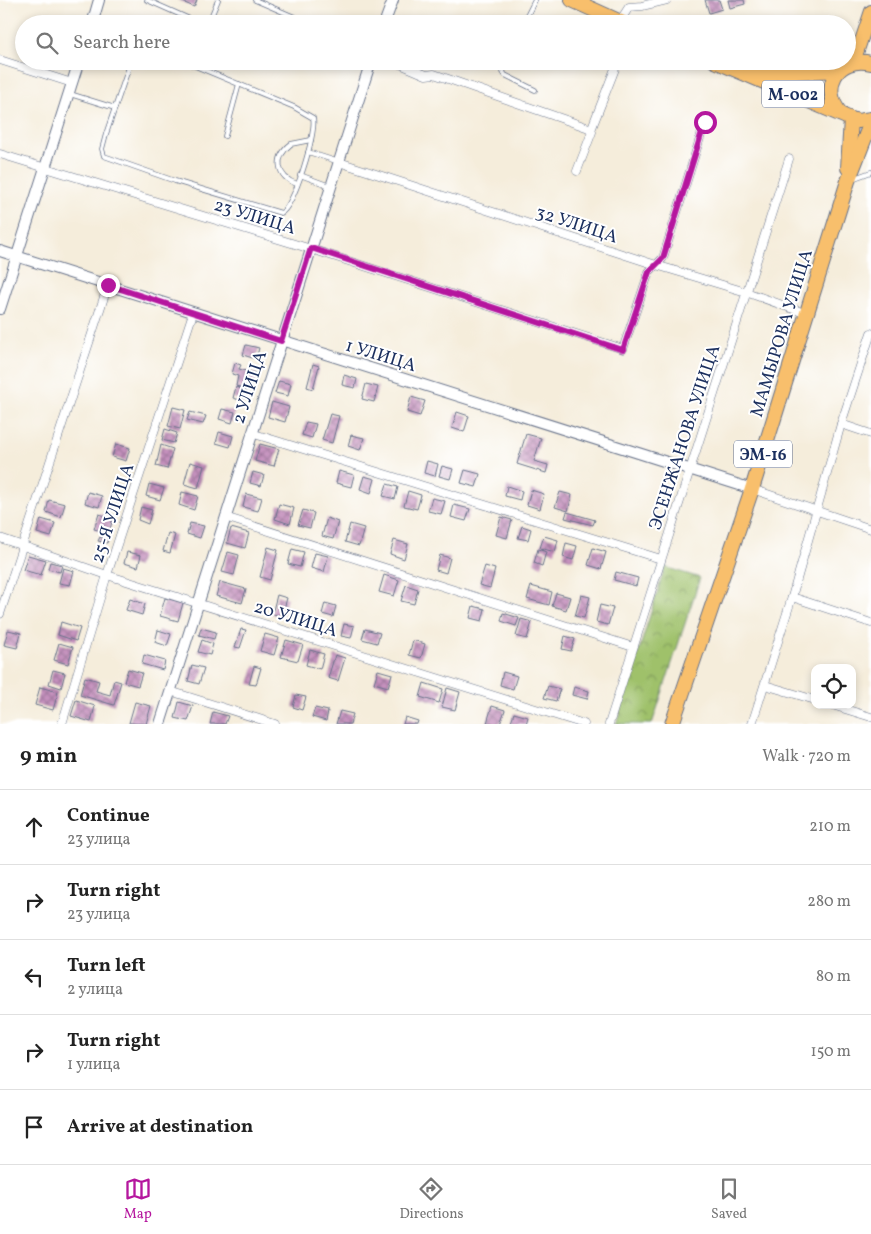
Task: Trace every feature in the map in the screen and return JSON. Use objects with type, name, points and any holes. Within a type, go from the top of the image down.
[{"type":"highway","points":[[572,0],[606,15]]},
{"type":"highway","points":[[856,62],[871,63]]},
{"type":"highway","name":"M-002","points":[[735,70],[846,117]]},
{"type":"highway","name":"M-002","points":[[744,74],[839,70]]},
{"type":"highway","name":"ЭМ-16","points":[[839,70],[831,88],[832,98],[846,117],[848,181]]},
{"type":"highway","name":"ЭМ-16","points":[[846,117],[858,121],[871,120],[848,181]]},
{"type":"highway","name":"МАМЫРОВА УЛИЦА","points":[[672,724],[752,489],[848,181]]},
{"type":"main road","points":[[856,56],[871,11]]},
{"type":"street","points":[[95,15],[100,0]]},
{"type":"street","points":[[387,15],[393,0]]},
{"type":"street","points":[[625,15],[629,7],[667,0]]},
{"type":"street","points":[[0,60],[15,65]]},
{"type":"street","points":[[31,70],[72,83]]},
{"type":"street","points":[[0,309],[77,70]]},
{"type":"street","name":"2 УЛИЦА","points":[[160,724],[251,433],[368,70]]},
{"type":"street","points":[[415,70],[426,75],[434,74],[591,130]]},
{"type":"street","points":[[577,171],[614,70]]},
{"type":"street","name":"23 УЛИЦА","points":[[0,154],[311,248],[623,350],[649,272],[663,258],[705,122]]},
{"type":"street","name":"ЭСЕНЖАНОВА УЛИЦА","points":[[609,724],[789,159]]},
{"type":"street","name":"32 УЛИЦА","points":[[339,162],[656,265],[746,292],[807,314]]},
{"type":"street","name":"1 УЛИЦА","points":[[0,251],[752,489]]},
{"type":"street","points":[[0,614],[108,285]]},
{"type":"street","name":"25-Я УЛИЦА","points":[[62,724],[193,312]]},
{"type":"street","points":[[752,724],[792,597],[841,424],[870,337]]},
{"type":"street","points":[[841,424],[871,434]]},
{"type":"street","points":[[251,433],[661,559]]},
{"type":"street","points":[[752,489],[871,529]]},
{"type":"street","points":[[225,518],[633,647]]},
{"type":"street","name":"20 УЛИЦА","points":[[0,538],[108,575],[584,724]]},
{"type":"street","points":[[792,597],[871,624]]},
{"type":"street","points":[[765,685],[811,699]]},
{"type":"street","points":[[170,692],[275,724]]},
{"type":"street","points":[[845,709],[871,717]]},
{"type":"lane","points":[[147,0],[181,15]]},
{"type":"lane","points":[[212,15],[218,0]]},
{"type":"lane","points":[[255,0],[290,15]]},
{"type":"lane","points":[[528,15],[535,0]]},
{"type":"lane","points":[[128,70],[102,149],[104,156],[281,213],[287,208],[297,184],[308,152],[314,121],[311,116],[205,70]]},
{"type":"lane","points":[[504,70],[505,75],[535,90]]},
{"type":"lane","points":[[225,136],[239,84]]},
{"type":"lane","points":[[69,94],[115,108]]},
{"type":"lane","points":[[297,184],[286,180],[281,174],[282,157],[291,144],[311,140]]},
{"type":"lane","points":[[308,152],[339,162]]},
{"type":"lane","points":[[848,181],[871,172]]},
{"type":"lane","points":[[300,175],[330,186]]},
{"type":"green space","points":[[665,567],[700,578],[652,724],[616,724]]},
{"type":"building","points":[[178,0],[197,0],[194,7]]},
{"type":"building","points":[[705,0],[719,0],[722,9],[709,13]]},
{"type":"building","points":[[728,0],[744,0],[745,4],[730,8]]},
{"type":"building","points":[[246,345],[259,348],[256,359],[243,355]]},
{"type":"building","points":[[235,363],[241,365],[239,369],[257,374],[255,383],[252,382],[250,387],[254,388],[253,391],[236,386],[238,376],[232,374]]},
{"type":"building","points":[[313,364],[319,366],[313,389],[307,387]]},
{"type":"building","points":[[344,375],[357,379],[355,388],[342,385]]},
{"type":"building","points":[[279,381],[291,384],[288,396],[275,393]]},
{"type":"building","points":[[366,384],[378,387],[374,402],[362,399]]},
{"type":"building","points":[[236,387],[246,390],[243,401],[233,398]]},
{"type":"building","points":[[411,397],[425,401],[420,416],[407,412]]},
{"type":"building","points":[[272,402],[289,407],[285,422],[268,417]]},
{"type":"building","points":[[173,407],[185,410],[180,429],[168,426]]},
{"type":"building","points":[[222,409],[235,412],[232,423],[219,419]]},
{"type":"building","points":[[190,412],[206,416],[203,424],[187,420]]},
{"type":"building","points":[[457,412],[469,416],[464,432],[452,428]]},
{"type":"building","points":[[330,414],[339,416],[332,443],[322,440]]},
{"type":"building","points":[[306,422],[316,424],[312,438],[302,435]]},
{"type":"building","points":[[165,429],[177,433],[174,443],[162,440]]},
{"type":"building","points":[[219,432],[233,436],[230,447],[216,443]]},
{"type":"building","points":[[526,434],[541,438],[534,461],[548,465],[546,473],[517,464]]},
{"type":"building","points":[[351,435],[364,438],[360,450],[348,446]]},
{"type":"building","points":[[116,444],[130,448],[126,461],[112,457]]},
{"type":"building","points":[[260,444],[279,449],[274,466],[255,461]]},
{"type":"building","points":[[161,445],[173,449],[167,469],[156,466]]},
{"type":"building","points":[[427,461],[438,464],[435,476],[424,473]]},
{"type":"building","points":[[190,462],[204,466],[198,488],[184,484]]},
{"type":"building","points":[[442,466],[453,469],[450,479],[439,476]]},
{"type":"building","points":[[465,470],[480,474],[476,487],[461,483]]},
{"type":"building","points":[[339,471],[354,475],[351,487],[336,483]]},
{"type":"building","points":[[253,472],[264,475],[261,486],[250,483]]},
{"type":"building","points":[[364,476],[375,479],[371,493],[360,489]]},
{"type":"building","points":[[149,484],[164,488],[160,500],[146,496]]},
{"type":"building","points":[[387,484],[398,487],[395,499],[383,496]]},
{"type":"building","points":[[507,486],[522,491],[520,500],[505,496]]},
{"type":"building","points":[[531,490],[544,494],[540,509],[527,505]]},
{"type":"building","points":[[408,491],[421,495],[417,509],[404,506]]},
{"type":"building","points":[[88,492],[102,496],[99,507],[85,503]]},
{"type":"building","points":[[182,492],[198,496],[194,510],[179,505]]},
{"type":"building","points":[[560,492],[572,495],[568,511],[555,507]]},
{"type":"building","points":[[246,494],[262,498],[258,511],[243,507]]},
{"type":"building","points":[[432,498],[445,501],[441,514],[428,511]]},
{"type":"building","points":[[49,500],[65,504],[61,517],[46,512]]},
{"type":"building","points":[[279,504],[294,508],[290,524],[275,519]]},
{"type":"building","points":[[454,505],[470,509],[466,521],[451,517]]},
{"type":"building","points":[[141,507],[152,510],[148,524],[138,520]]},
{"type":"building","points":[[303,510],[314,513],[310,528],[298,525]]},
{"type":"building","points":[[567,512],[595,520],[593,525],[565,518]]},
{"type":"building","points":[[99,514],[113,518],[109,533],[94,529]]},
{"type":"building","points":[[501,517],[512,520],[507,538],[496,535]]},
{"type":"building","points":[[327,518],[338,522],[333,539],[322,536]]},
{"type":"building","points":[[41,519],[55,523],[51,537],[37,533]]},
{"type":"building","points":[[190,523],[204,526],[200,538],[187,534]]},
{"type":"building","points":[[350,524],[364,528],[359,546],[345,542]]},
{"type":"building","points":[[522,526],[531,529],[528,540],[518,538]]},
{"type":"building","points":[[231,528],[249,533],[245,548],[227,543]]},
{"type":"building","points":[[168,533],[175,535],[170,553],[163,551]]},
{"type":"building","points":[[544,536],[558,540],[555,552],[540,548]]},
{"type":"building","points":[[100,537],[108,539],[107,543],[98,541]]},
{"type":"building","points":[[394,540],[408,544],[404,559],[390,554]]},
{"type":"building","points":[[566,543],[577,546],[573,560],[563,557]]},
{"type":"building","points":[[268,547],[278,550],[270,580],[260,577]]},
{"type":"building","points":[[593,548],[606,552],[601,569],[588,565]]},
{"type":"building","points":[[292,549],[304,552],[300,567],[288,564]]},
{"type":"building","points":[[538,549],[546,552],[542,566],[534,563]]},
{"type":"building","points":[[127,552],[141,555],[138,567],[124,563]]},
{"type":"building","points":[[228,552],[239,555],[234,575],[222,572]]},
{"type":"building","points":[[315,553],[328,556],[324,572],[311,568]]},
{"type":"building","points":[[28,555],[46,560],[41,575],[23,570]]},
{"type":"building","points":[[440,555],[450,558],[446,573],[436,570]]},
{"type":"building","points":[[50,562],[62,565],[60,572],[48,569]]},
{"type":"building","points":[[485,566],[495,569],[490,588],[479,585]]},
{"type":"building","points":[[63,568],[74,571],[70,585],[59,583]]},
{"type":"building","points":[[616,572],[638,578],[636,586],[614,580]]},
{"type":"building","points":[[384,575],[399,580],[394,596],[379,592]]},
{"type":"building","points":[[220,582],[246,589],[242,603],[216,596]]},
{"type":"building","points":[[406,585],[418,589],[414,604],[401,601]]},
{"type":"building","points":[[531,586],[552,592],[549,605],[527,599]]},
{"type":"building","points":[[556,593],[570,597],[566,610],[552,606]]},
{"type":"building","points":[[277,595],[287,598],[282,616],[272,614]]},
{"type":"building","points":[[581,595],[590,597],[584,618],[575,616]]},
{"type":"building","points":[[165,598],[183,603],[178,621],[160,616]]},
{"type":"building","points":[[130,599],[145,604],[142,615],[126,610]]},
{"type":"building","points":[[325,603],[336,606],[333,617],[322,614]]},
{"type":"building","points":[[600,605],[613,608],[608,625],[596,622]]},
{"type":"building","points":[[473,606],[485,609],[482,621],[470,618]]},
{"type":"building","points":[[503,613],[519,618],[516,626],[501,621]]},
{"type":"building","points":[[521,619],[532,622],[527,639],[516,636]]},
{"type":"building","points":[[61,622],[80,628],[76,641],[58,635]]},
{"type":"building","points":[[344,624],[354,626],[351,638],[341,636]]},
{"type":"building","points":[[201,628],[216,632],[214,639],[199,635]]},
{"type":"building","points":[[241,629],[246,630],[240,648],[235,647]]},
{"type":"building","points":[[365,629],[380,633],[377,643],[362,639]]},
{"type":"building","points":[[8,630],[21,633],[17,648],[4,645]]},
{"type":"building","points":[[158,630],[171,634],[167,646],[155,642]]},
{"type":"building","points":[[265,634],[279,638],[274,655],[260,651]]},
{"type":"building","points":[[565,636],[575,639],[571,651],[562,649]]},
{"type":"building","points":[[202,640],[213,644],[210,655],[198,652]]},
{"type":"building","points":[[286,640],[303,645],[298,661],[281,657]]},
{"type":"building","points":[[413,640],[425,644],[421,658],[409,655]]},
{"type":"building","points":[[59,643],[73,647],[68,664],[54,660]]},
{"type":"building","points":[[310,650],[324,654],[320,669],[306,665]]},
{"type":"building","points":[[144,655],[165,661],[163,670],[142,664]]},
{"type":"building","points":[[335,655],[345,658],[338,681],[328,678]]},
{"type":"building","points":[[192,665],[204,668],[199,684],[188,681]]},
{"type":"building","points":[[254,666],[261,668],[256,685],[249,684]]},
{"type":"building","points":[[128,669],[142,673],[138,686],[124,682]]},
{"type":"building","points":[[53,670],[65,673],[61,688],[49,684]]},
{"type":"building","points":[[378,670],[392,674],[388,687],[374,683]]},
{"type":"building","points":[[503,672],[517,676],[513,689],[500,685]]},
{"type":"building","points":[[85,677],[99,681],[96,691],[110,695],[114,680],[121,682],[114,705],[80,695]]},
{"type":"building","points":[[424,683],[443,689],[439,703],[420,697]]},
{"type":"building","points":[[548,686],[560,689],[556,701],[544,698]]},
{"type":"building","points":[[40,687],[58,692],[53,710],[35,705]]},
{"type":"building","points":[[574,687],[589,691],[587,699],[572,695]]},
{"type":"building","points":[[447,688],[460,692],[455,710],[442,707]]},
{"type":"building","points":[[296,695],[306,697],[302,710],[293,707]]},
{"type":"building","points":[[76,700],[95,706],[91,722],[71,716]]},
{"type":"building","points":[[135,702],[151,706],[146,724],[129,723]]},
{"type":"building","points":[[179,702],[193,706],[188,721],[175,718]]},
{"type":"building","points":[[492,706],[505,710],[500,724],[487,723]]},
{"type":"building","points":[[315,708],[328,711],[326,721],[312,717]]},
{"type":"building","points":[[340,711],[353,714],[350,724],[336,724]]},
{"type":"building","points":[[213,712],[228,716],[225,724],[210,724]]},
{"type":"building","points":[[514,713],[528,717],[526,724],[510,724]]},
{"type":"building","points":[[405,717],[418,721],[417,724],[403,724]]},
{"type":"route","points":[[108,285],[281,341],[311,248],[623,350],[649,272],[663,258],[705,122]]}]
